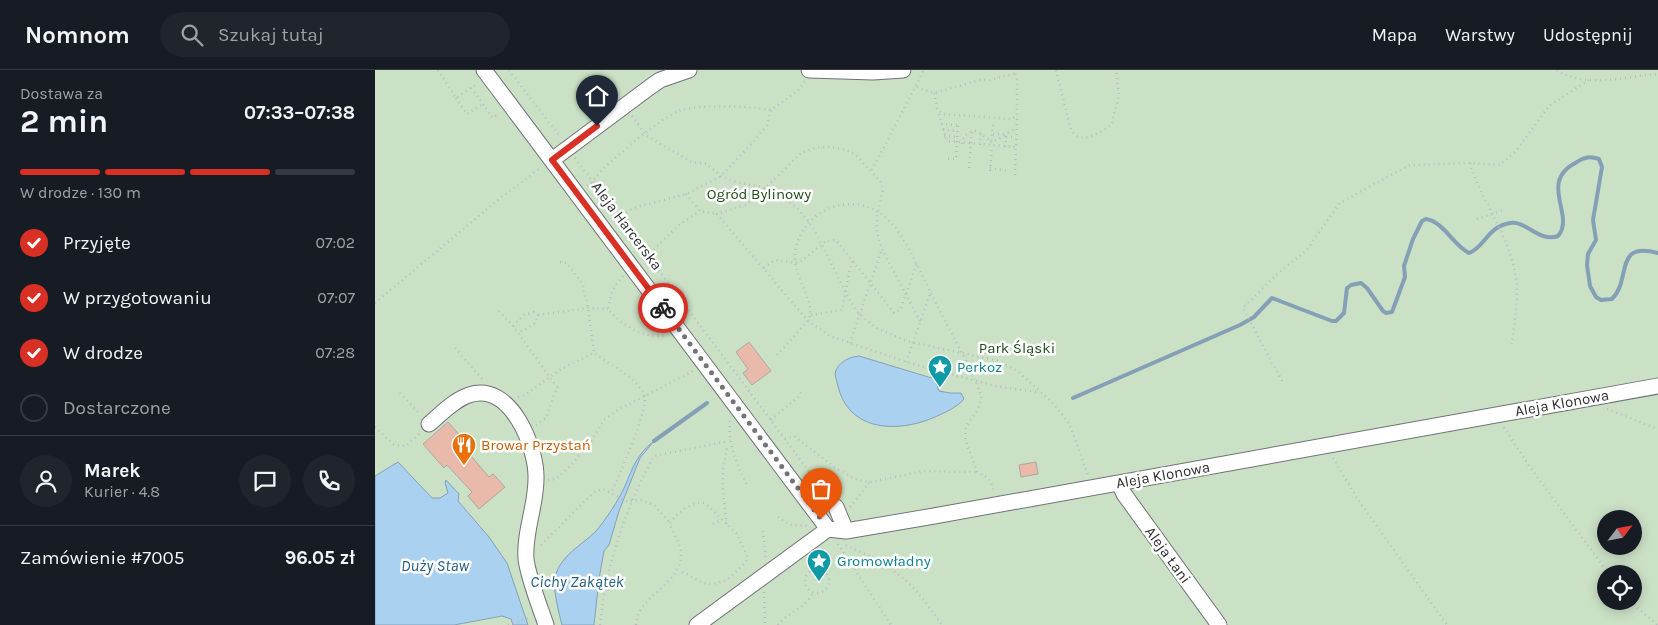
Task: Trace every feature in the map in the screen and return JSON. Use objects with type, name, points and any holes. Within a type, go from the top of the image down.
[{"type":"street","name":"Aleja Harcerska","points":[[484,70],[705,365],[735,393],[838,522]]},
{"type":"street","points":[[552,160],[660,80],[689,70]]},
{"type":"street","points":[[807,75],[903,70]]},
{"type":"street","name":"Aleja Klonowa","points":[[697,625],[838,522],[1091,488],[1658,386]]},
{"type":"street","points":[[424,419],[459,400],[480,393],[501,400],[515,415],[529,442],[536,468],[536,481],[526,542],[526,560],[546,625]]},
{"type":"street","name":"Aleja Łani","points":[[1119,483],[1124,494],[1219,625]]},
{"type":"path","points":[[438,70],[467,114],[483,104]]},
{"type":"path","name":"Aleja Harcerska","points":[[509,70],[785,439],[838,522]]},
{"type":"path","points":[[872,170],[917,87],[924,70]]},
{"type":"path","points":[[1011,70],[1015,72]]},
{"type":"path","points":[[1056,70],[1071,130],[1076,137],[1089,138],[1111,125],[1119,96],[1116,70]]},
{"type":"path","points":[[1557,70],[1561,73],[1589,80],[1658,74]]},
{"type":"path","points":[[917,87],[934,93],[1015,72]]},
{"type":"path","points":[[1015,72],[1017,115],[1015,175]]},
{"type":"path","points":[[614,220],[633,208],[686,194],[721,176],[755,141],[767,125],[771,110],[798,91],[807,75]]},
{"type":"path","points":[[1282,381],[1243,308],[1251,298],[1306,251],[1339,204],[1410,165],[1470,163],[1500,165],[1516,151],[1549,106],[1589,80]]},
{"type":"path","points":[[456,98],[471,88]]},
{"type":"path","points":[[934,93],[944,136],[947,141],[962,144],[1016,147]]},
{"type":"path","points":[[624,106],[645,134],[692,162],[707,164],[721,176],[737,182],[765,188],[787,200],[809,222],[845,292],[859,314],[878,329],[891,336],[913,342],[999,361],[1017,371],[1051,401],[1073,430],[1091,488]]},
{"type":"path","points":[[588,186],[601,170],[645,134],[679,111],[722,108],[771,110]]},
{"type":"path","points":[[939,113],[1012,120],[1017,115]]},
{"type":"path","points":[[941,124],[958,124],[956,159],[948,159]]},
{"type":"path","points":[[993,125],[990,170],[1009,171]]},
{"type":"path","points":[[991,141],[1001,139],[1012,130],[1017,129]]},
{"type":"path","points":[[943,130],[958,131]]},
{"type":"path","points":[[962,144],[963,137],[972,132],[981,132],[991,141]]},
{"type":"path","points":[[969,168],[972,158],[972,132]]},
{"type":"path","points":[[980,145],[981,132]]},
{"type":"path","points":[[993,134],[1016,137]]},
{"type":"path","points":[[1005,146],[1006,135]]},
{"type":"path","points":[[944,136],[958,137]]},
{"type":"path","points":[[686,194],[700,211],[717,214],[745,205],[801,153],[815,148],[830,147],[847,150],[857,156],[872,170],[880,181],[883,189],[876,224],[882,249],[920,321]]},
{"type":"path","points":[[986,158],[991,159]]},
{"type":"path","points":[[375,303],[499,200],[552,160]]},
{"type":"path","points":[[1470,163],[1475,179],[1505,240],[1514,266],[1517,291],[1512,344]]},
{"type":"path","points":[[777,355],[808,321],[811,315],[811,306],[799,280],[795,263],[799,237],[809,222],[825,211],[840,205],[857,204],[879,212],[897,227],[961,352],[981,398],[979,406],[966,428],[966,440],[975,460],[977,472]]},
{"type":"path","points":[[1477,219],[1504,210]]},
{"type":"path","points":[[608,309],[612,291],[619,280],[649,256],[680,224],[700,211]]},
{"type":"path","points":[[717,214],[808,321],[830,336],[906,362],[995,386],[1036,392],[1039,390]]},
{"type":"path","points":[[764,268],[775,260],[795,263],[803,261],[828,240],[836,240],[894,313],[900,310],[905,292],[917,264]]},
{"type":"path","points":[[850,343],[882,249]]},
{"type":"path","points":[[811,315],[842,310],[853,261]]},
{"type":"path","points":[[561,262],[567,263],[583,285],[588,308],[593,353]]},
{"type":"path","points":[[906,362],[931,291]]},
{"type":"path","points":[[513,326],[524,314],[534,312],[538,315],[588,308],[608,309],[615,317],[631,328],[645,334],[669,335],[678,328]]},
{"type":"path","points":[[499,311],[513,326],[557,387],[546,418],[533,427]]},
{"type":"path","points":[[518,333],[534,324],[538,315]]},
{"type":"path","points":[[455,348],[501,400],[525,395],[550,377],[593,353]]},
{"type":"path","points":[[593,353],[631,378],[645,394],[646,403],[641,420],[611,494]]},
{"type":"path","points":[[536,481],[556,480],[572,464],[604,420],[645,394],[705,365]]},
{"type":"path","points":[[743,382],[735,393],[729,441],[735,460],[748,487]]},
{"type":"path","points":[[771,420],[798,397],[803,389]]},
{"type":"path","points":[[400,393],[424,419]]},
{"type":"path","points":[[1602,397],[1605,408],[1658,429]]},
{"type":"path","points":[[1503,426],[1527,463],[1602,565]]},
{"type":"path","points":[[375,427],[394,445],[406,446],[417,436]]},
{"type":"path","points":[[785,439],[794,436],[837,469],[855,479],[871,482],[925,471],[977,472],[987,476],[992,482],[995,493]]},
{"type":"path","points":[[600,625],[607,573],[632,501],[654,456],[729,441]]},
{"type":"path","points":[[1329,445],[1332,457],[1352,490],[1447,625]]},
{"type":"path","points":[[727,524],[722,484],[727,449],[731,447]]},
{"type":"path","points":[[778,517],[789,525],[838,522],[871,482]]},
{"type":"path","points":[[526,560],[533,550],[562,525],[593,493],[603,489],[626,501],[642,500],[655,506],[670,523],[681,549],[679,570],[641,610],[636,625]]},
{"type":"path","points":[[670,523],[674,516],[700,502],[709,505],[721,520],[737,534],[747,556],[744,566],[727,580],[713,584],[703,583],[679,570]]},
{"type":"path","points":[[713,524],[721,520]]},
{"type":"path","points":[[838,522],[891,625]]},
{"type":"path","points":[[838,522],[846,545],[887,566],[901,576],[913,586],[942,625]]},
{"type":"path","points":[[811,561],[816,570]]},
{"type":"path","points":[[744,566],[747,570]]},
{"type":"path","points":[[816,570],[824,572],[827,576],[828,585],[822,592],[813,592],[806,586],[806,578],[811,571],[816,570]]},
{"type":"path","points":[[778,625],[811,598],[813,592]]},
{"type":"path","points":[[1640,610],[1657,625]]},
{"type":"path","points":[[507,625],[526,619]]},
{"type":"green space","name":"Park Śląski","points":[[375,70],[1658,70],[1658,625],[375,625]]},
{"type":"water","name":"Perkoz","points":[[859,356],[935,379],[939,391],[961,393],[964,399],[958,405],[935,417],[911,425],[885,426],[872,424],[861,419],[851,411],[843,400],[835,374],[838,367],[844,361]]},
{"type":"water","name":"Cichy Zakątek","points":[[654,441],[640,458],[619,511],[609,545],[604,551],[594,625],[562,625],[554,586],[558,568],[567,556],[596,531],[604,521],[619,498],[636,461]]},
{"type":"water","name":"Duży Staw","points":[[398,462],[432,498],[440,498],[448,493],[446,480],[459,494],[458,501],[489,537],[507,563],[528,625],[513,625],[511,619],[502,616],[454,625],[375,625],[375,476]]},
{"type":"building","points":[[749,342],[771,371],[752,385],[743,373],[748,369],[736,352]]},
{"type":"building","name":"Browar Przystań","points":[[448,422],[469,446],[465,449],[489,477],[493,474],[505,487],[479,509],[468,496],[472,492],[447,465],[444,468],[423,444]]},
{"type":"building","points":[[1036,462],[1038,474],[1021,477],[1019,465]]},
{"type":"waterway","points":[[1073,398],[1240,325],[1254,317],[1272,298],[1336,321],[1344,313],[1347,288],[1361,283],[1367,288],[1383,311],[1386,313],[1392,312],[1405,277],[1404,266],[1413,239],[1422,221],[1426,219],[1438,224],[1458,245],[1469,253],[1496,229],[1510,223],[1522,225],[1545,237],[1558,236],[1562,228],[1563,218],[1558,189],[1560,179],[1565,170],[1585,158],[1599,159],[1602,167],[1593,220],[1596,240],[1588,254],[1587,265],[1590,286],[1596,297],[1601,300],[1612,299],[1618,291],[1629,257],[1635,252],[1658,253]]},
{"type":"waterway","points":[[654,441],[707,403]]},
{"type":"way so far","points":[[663,308],[821,519]]},
{"type":"place","name":"Perkoz","points":[[940,388]]},
{"type":"place","name":"Browar Przystań","points":[[464,466]]},
{"type":"place","name":"Gromowładny","points":[[819,582]]},
{"type":"route","points":[[597,126],[552,160],[663,308]]},
{"type":"park label","name":"Ogród Bylinowy","points":[[759,194]]}]
